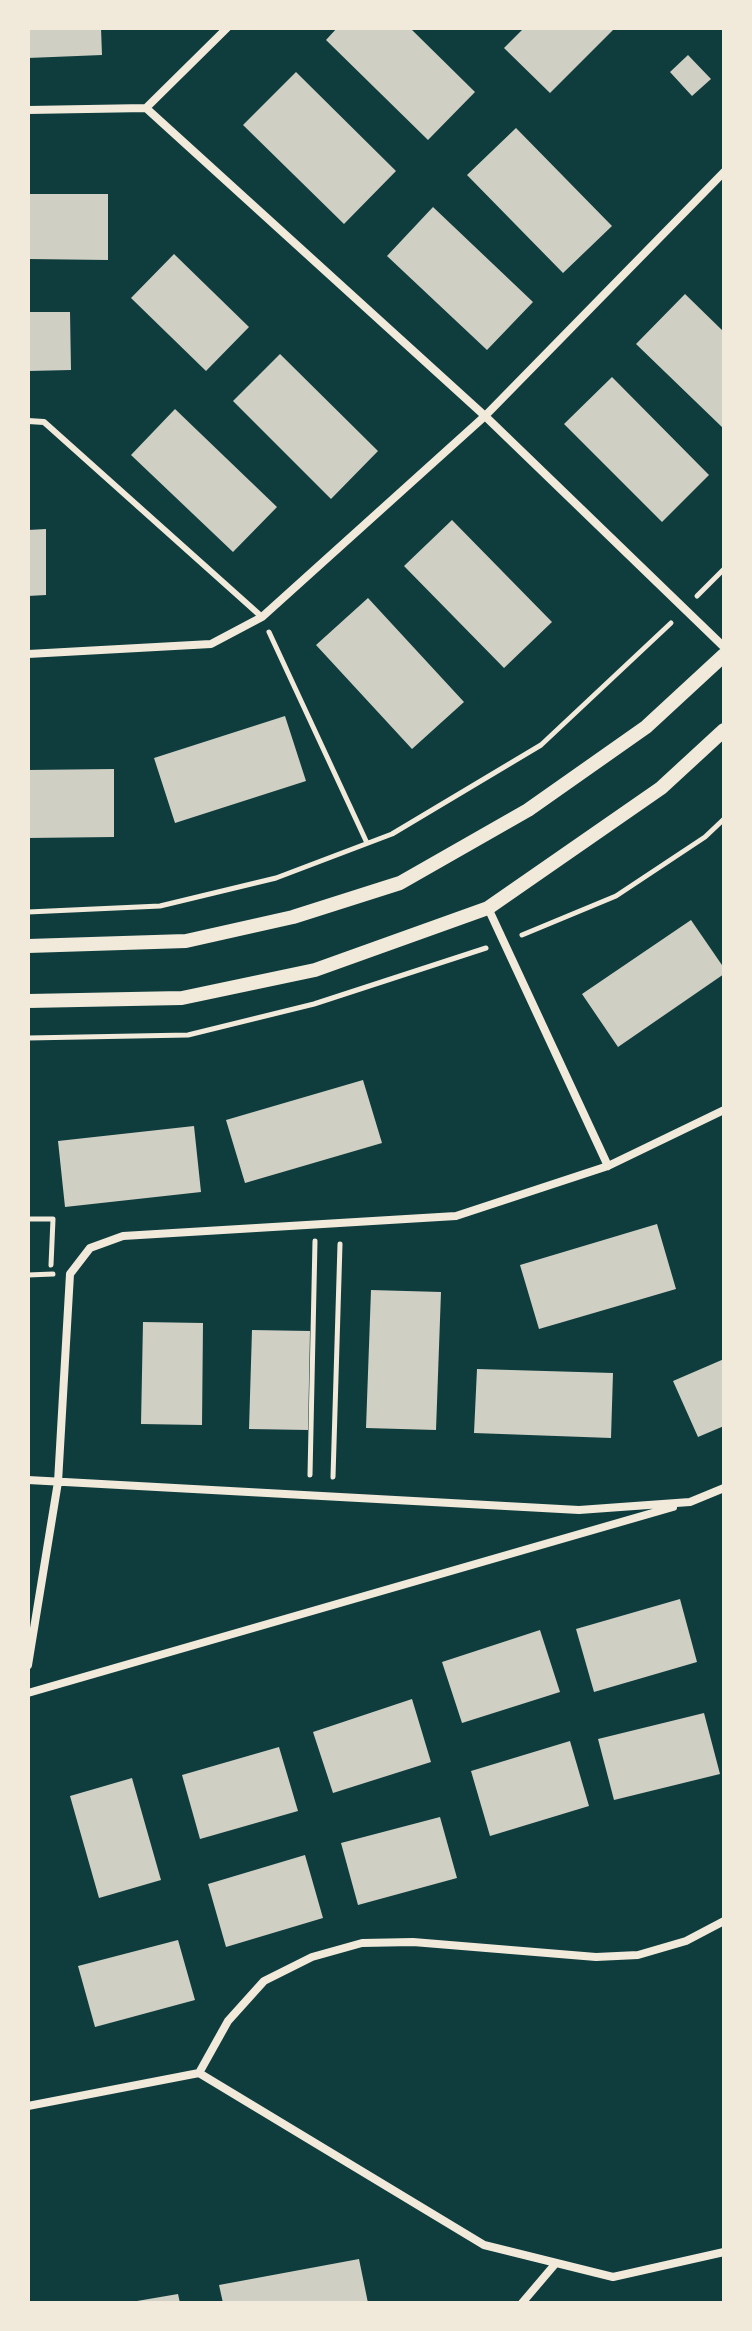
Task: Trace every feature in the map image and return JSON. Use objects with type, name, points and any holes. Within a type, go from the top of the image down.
[{"type":"street","points":[[146,108],[227,28]]},
{"type":"street","points":[[28,110],[146,108],[485,416],[724,647]]},
{"type":"street","points":[[28,654],[211,644],[262,617],[485,416],[724,172]]},
{"type":"street","points":[[28,946],[186,941],[293,917],[400,883],[528,810],[634,736],[724,655]]},
{"type":"street","points":[[28,1001],[197,995],[315,970],[488,908],[661,788],[724,730]]},
{"type":"street","points":[[488,908],[608,1166]]},
{"type":"street","points":[[28,1665],[58,1482],[70,1274],[90,1248],[123,1236],[456,1216],[608,1166],[724,1110]]},
{"type":"street","points":[[28,1480],[579,1510],[690,1502]]},
{"type":"street","points":[[28,1693],[690,1502],[724,1488]]},
{"type":"street","points":[[199,2073],[228,2021],[264,1981],[312,1957],[362,1943],[413,1942],[596,1957],[638,1955],[686,1941],[724,1921]]},
{"type":"street","points":[[28,2106],[199,2073],[484,2245],[613,2277],[724,2252]]},
{"type":"street","points":[[522,2303],[556,2263]]},
{"type":"lane","points":[[28,421],[44,422],[262,617]]},
{"type":"path","points":[[28,912],[160,906],[276,878],[392,834],[541,745],[724,569]]},
{"type":"path","points":[[262,617],[367,843]]},
{"type":"path","points":[[504,942],[616,896],[705,837],[724,819]]},
{"type":"path","points":[[28,1219],[53,1219],[51,1274]]},
{"type":"path","points":[[332,1497],[340,1223]]},
{"type":"path","points":[[309,1496],[316,1224]]},
{"type":"building","points":[[28,28],[101,28],[102,55],[28,58]]},
{"type":"building","points":[[337,28],[410,28],[475,92],[428,140],[326,40]]},
{"type":"building","points":[[524,28],[615,28],[550,93],[504,48]]},
{"type":"building","points":[[688,55],[711,79],[692,96],[670,72]]},
{"type":"building","points":[[296,72],[396,171],[344,224],[243,125]]},
{"type":"building","points":[[516,128],[612,226],[563,273],[467,175]]},
{"type":"building","points":[[28,194],[108,194],[108,260],[28,259]]},
{"type":"building","points":[[433,207],[533,302],[487,350],[387,256]]},
{"type":"building","points":[[174,254],[249,327],[206,371],[131,298]]},
{"type":"building","points":[[685,294],[724,332],[724,429],[636,344]]},
{"type":"building","points":[[28,312],[70,312],[71,370],[28,371]]},
{"type":"building","points":[[280,354],[378,451],[331,499],[233,401]]},
{"type":"building","points":[[612,377],[709,475],[662,522],[564,424]]},
{"type":"building","points":[[175,409],[277,507],[233,552],[131,455]]},
{"type":"building","points":[[452,520],[552,622],[504,668],[404,566]]},
{"type":"building","points":[[46,529],[46,595],[28,596],[28,530]]},
{"type":"building","points":[[368,598],[464,702],[412,749],[316,645]]},
{"type":"building","points":[[285,716],[306,781],[175,823],[154,758]]},
{"type":"building","points":[[114,769],[114,837],[28,838],[28,770]]},
{"type":"building","points":[[691,920],[724,968],[724,974],[618,1047],[582,994]]},
{"type":"building","points":[[363,1080],[382,1143],[245,1183],[226,1120]]},
{"type":"building","points":[[194,1126],[201,1192],[65,1207],[58,1141]]},
{"type":"building","points":[[657,1224],[676,1289],[539,1329],[520,1265]]},
{"type":"building","points":[[371,1290],[441,1292],[436,1430],[366,1428]]},
{"type":"building","points":[[143,1322],[203,1323],[202,1425],[141,1424]]},
{"type":"building","points":[[252,1330],[310,1331],[308,1430],[249,1429]]},
{"type":"building","points":[[724,1359],[724,1426],[698,1437],[673,1381]]},
{"type":"building","points":[[477,1369],[613,1373],[611,1438],[474,1433]]},
{"type":"building","points":[[680,1599],[697,1662],[594,1692],[576,1629]]},
{"type":"building","points":[[540,1630],[560,1692],[462,1723],[442,1662]]},
{"type":"building","points":[[412,1699],[431,1762],[333,1793],[313,1732]]},
{"type":"building","points":[[704,1713],[720,1774],[614,1800],[598,1739]]},
{"type":"building","points":[[570,1741],[589,1806],[490,1836],[471,1771]]},
{"type":"building","points":[[279,1747],[298,1811],[200,1839],[182,1775]]},
{"type":"building","points":[[132,1778],[161,1880],[99,1898],[70,1796]]},
{"type":"building","points":[[440,1817],[457,1878],[358,1905],[341,1843]]},
{"type":"building","points":[[305,1855],[323,1918],[226,1947],[208,1884]]},
{"type":"building","points":[[178,1940],[195,2000],[95,2027],[78,1966]]},
{"type":"building","points":[[359,2259],[368,2303],[223,2303],[219,2285]]},
{"type":"building","points":[[178,2294],[180,2303],[137,2301]]}]
